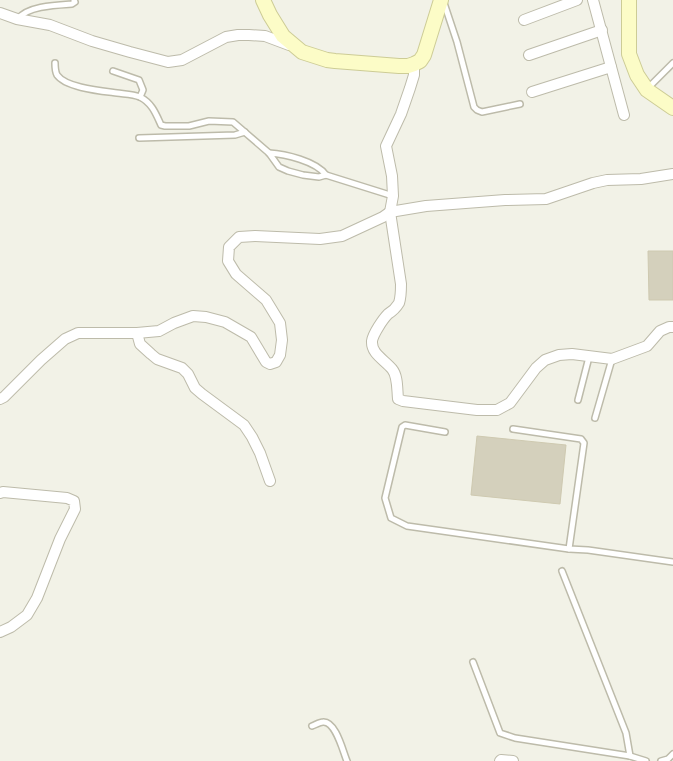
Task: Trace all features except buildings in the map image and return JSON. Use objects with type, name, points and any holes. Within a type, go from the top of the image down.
[{"type":"street","points":[[263,0],[283,36],[302,52]]},
{"type":"street","points":[[0,13],[17,19],[50,25],[92,41],[168,62],[182,60],[226,38],[249,34],[265,36],[326,60],[400,66],[414,64],[420,61],[424,55],[442,0]]},
{"type":"street","points":[[524,20],[577,0]]},
{"type":"street","points":[[593,0],[624,115]]},
{"type":"street","points":[[629,0],[629,54],[637,75],[647,90],[669,105]]},
{"type":"street","points":[[529,55],[602,30]]},
{"type":"street","points":[[414,64],[414,75],[404,105],[386,146],[392,176],[393,196],[390,212],[402,284],[401,293],[395,309],[380,325],[372,340],[377,354],[393,370],[397,382],[398,399],[403,402],[477,410],[496,410],[510,404],[536,368],[545,360],[559,355],[572,354],[612,360],[647,346],[660,331],[673,326]]},
{"type":"street","points":[[532,92],[611,67]]},
{"type":"street","points":[[0,399],[65,338],[78,333],[159,331],[193,316],[225,322],[251,337],[266,362],[270,364],[276,362],[280,354],[282,340],[280,323],[266,300],[236,274],[228,261],[229,247],[239,237],[320,239],[342,236],[390,212],[426,206],[546,199],[607,180],[641,179],[673,174]]},
{"type":"street","points":[[136,333],[140,344],[151,354],[157,359],[182,368],[188,374],[195,388],[244,425],[260,453],[270,481]]},
{"type":"street","points":[[0,493],[67,498],[74,501],[75,509],[60,539],[37,598],[31,608],[26,615],[11,627],[0,632]]},
{"type":"street","points":[[500,761],[513,761]]},
{"type":"lane","points":[[17,19],[24,12],[72,4],[75,2],[74,0]]},
{"type":"lane","points":[[442,0],[457,42],[474,107],[482,112],[520,104]]},
{"type":"lane","points":[[55,63],[58,77],[66,82],[89,89],[140,97],[158,115],[162,125],[189,126],[209,121],[233,122],[269,153],[279,167],[288,171],[322,177],[326,175],[393,196]]},
{"type":"lane","points":[[647,90],[673,63]]},
{"type":"lane","points":[[113,72],[139,80],[143,90],[140,97]]},
{"type":"lane","points":[[139,138],[234,136],[245,132]]},
{"type":"lane","points":[[269,153],[284,154],[301,160],[323,170],[326,175]]},
{"type":"lane","points":[[578,400],[589,357]]},
{"type":"lane","points":[[595,418],[612,360]]},
{"type":"lane","points":[[444,432],[406,425],[402,427],[385,498],[390,518],[407,526],[673,562]]},
{"type":"lane","points":[[513,429],[581,438],[584,443],[569,549]]},
{"type":"lane","points":[[562,571],[626,733],[630,756]]},
{"type":"lane","points":[[473,662],[500,733],[515,738],[630,756],[646,761]]},
{"type":"lane","points":[[312,726],[327,722],[338,734],[347,761]]},
{"type":"lane","points":[[661,761],[668,759],[673,754]]}]
